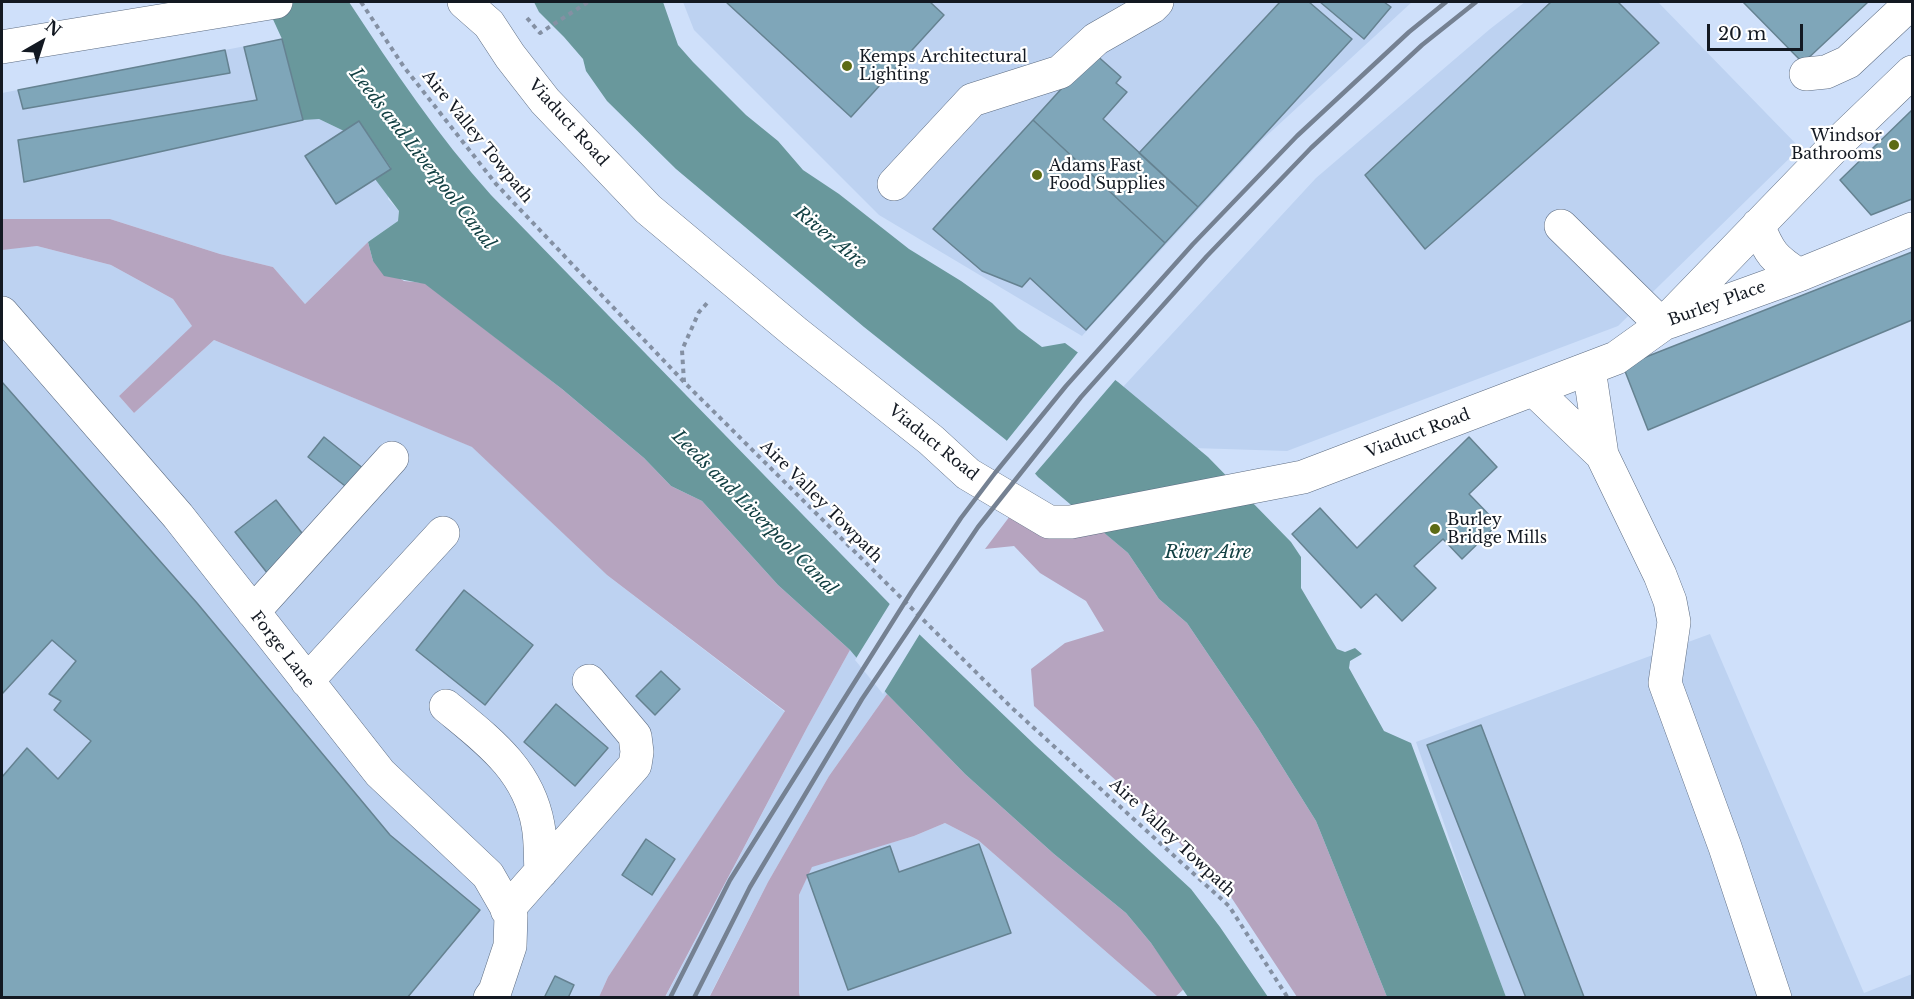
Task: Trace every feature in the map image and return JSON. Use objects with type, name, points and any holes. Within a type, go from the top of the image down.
[{"type":"street","name":"Viaduct Road","points":[[464,2],[489,24],[545,101],[648,209],[931,440],[968,474],[1049,522],[1071,522],[1303,477],[1616,358],[1662,325]]},
{"type":"street","points":[[894,183],[972,100],[1060,72],[1096,39],[1152,7],[1156,2]]},
{"type":"street","points":[[1806,74],[1826,72],[1848,62],[1912,2]]},
{"type":"street","points":[[2,47],[251,4]]},
{"type":"street","name":"Burley Place","points":[[1662,325],[1838,142],[1912,72]]},
{"type":"street","name":"Burley Place","points":[[1758,225],[1768,249],[1779,262],[1799,275]]},
{"type":"street","points":[[1561,226],[1662,325]]},
{"type":"street","name":"Burley Place","points":[[1662,325],[1799,275],[1912,229]]},
{"type":"street","name":"Forge Lane","points":[[2,313],[178,516],[380,773],[488,875],[511,915],[510,946],[495,992],[490,998]]},
{"type":"street","points":[[1589,369],[1602,455],[1660,575],[1670,602],[1674,622],[1665,683],[1721,836],[1774,998]]},
{"type":"street","points":[[1534,390],[1602,455]]},
{"type":"street","points":[[253,612],[392,458]]},
{"type":"street","points":[[307,681],[443,532]]},
{"type":"street","points":[[507,910],[635,765],[637,752],[635,736],[589,681]]},
{"type":"street","points":[[447,706],[508,760],[524,783],[538,825],[541,872]]},
{"type":"path","name":"Aire Valley Towpath","points":[[361,2],[404,67],[496,184],[685,383],[1012,708],[1229,906],[1288,998]]},
{"type":"path","points":[[530,21],[540,33],[588,2]]},
{"type":"path","points":[[685,383],[682,350],[699,312],[731,279]]},
{"type":"shaded area","points":[[683,2],[1412,2],[1262,140],[1082,336],[879,215],[694,30]]},
{"type":"shaded area","points":[[1525,2],[1658,2],[1800,148],[1618,326],[1287,451],[1193,448],[1122,388],[1316,178],[1490,29]]},
{"type":"shaded area","points":[[282,39],[319,119],[344,131],[359,121],[391,169],[388,199],[399,211],[398,221],[368,242],[305,304],[273,267],[220,254],[110,219],[2,219],[2,93]]},
{"type":"shaded area","points":[[2,219],[110,219],[220,254],[273,267],[305,304],[368,242],[373,261],[404,281],[425,283],[562,389],[644,458],[671,486],[702,501],[778,585],[850,650],[665,997],[599,997],[608,977],[785,711],[607,575],[472,447],[214,340],[134,413],[119,396],[192,326],[173,299],[111,265],[37,246],[2,250]]},
{"type":"shaded area","points":[[37,246],[111,265],[173,299],[193,327],[119,396],[134,413],[214,340],[473,447],[607,575],[785,712],[608,977],[599,997],[2,997],[2,249]]},
{"type":"shaded area","points":[[1074,507],[1128,553],[1159,599],[1187,623],[1258,728],[1316,821],[1387,997],[1297,997],[1231,897],[1143,805],[1034,706],[1031,669],[1065,643],[1104,631],[1086,601],[1040,573],[1014,546],[985,549],[1013,512]]},
{"type":"shaded area","points":[[1710,634],[1864,993],[1912,974],[1912,997],[1506,997],[1416,742]]},
{"type":"shaded area","points":[[850,650],[887,694],[829,776],[768,882],[709,997],[665,998],[808,726]]},
{"type":"shaded area","points":[[887,694],[965,774],[1054,854],[1126,913],[1184,989],[1175,997],[1158,997],[978,840],[945,823],[914,836],[812,867],[799,895],[800,997],[709,998],[768,882],[829,776]]},
{"type":"shaded area","points":[[945,823],[978,840],[1158,997],[800,998],[799,895],[812,866],[914,836]]},
{"type":"water","name":"Leeds and Liverpool Canal","points":[[265,2],[349,2],[434,126],[491,195],[919,634],[1191,889],[1268,997],[1188,997],[1151,943],[1126,913],[1054,854],[965,774],[887,694],[850,650],[778,585],[702,501],[671,486],[644,458],[562,389],[425,284],[384,276],[373,261],[368,242],[398,221],[399,211],[375,179],[391,168],[359,121],[344,131],[319,119],[303,120],[282,39]]},
{"type":"water","name":"River Aire","points":[[534,2],[663,2],[678,45],[746,115],[778,141],[803,170],[839,194],[909,249],[992,303],[1018,329],[1042,347],[1065,343],[1118,382],[1208,457],[1291,542],[1301,557],[1301,588],[1337,649],[1345,652],[1355,648],[1362,654],[1350,661],[1349,668],[1384,731],[1411,743],[1506,997],[1387,997],[1316,821],[1258,728],[1187,623],[1159,599],[1128,553],[1038,477],[1006,440],[864,327],[676,169],[607,101],[586,71],[583,59],[539,12]]},
{"type":"pier","points":[[1079,351],[1117,378],[1033,476],[1005,443]]},
{"type":"pier","points":[[891,602],[921,632],[883,694],[855,660]]},
{"type":"building","name":"Kemps Architectural Lighting","points":[[726,2],[930,2],[944,15],[851,117]]},
{"type":"building","points":[[1280,2],[1309,2],[1352,39],[1198,207],[1139,153]]},
{"type":"building","points":[[1320,2],[1384,2],[1391,7],[1364,39]]},
{"type":"building","points":[[1551,2],[1618,2],[1659,43],[1425,249],[1365,175]]},
{"type":"building","points":[[1743,2],[1868,2],[1803,63]]},
{"type":"building","points":[[282,39],[303,120],[24,182],[18,140],[257,100],[244,47]]},
{"type":"building","points":[[225,50],[230,73],[23,109],[18,90]]},
{"type":"building","points":[[1094,53],[1121,77],[1116,83],[1127,92],[1103,119],[1198,207],[1165,243],[1033,120]]},
{"type":"building","name":"Windsor Bathrooms","points":[[1912,110],[1912,199],[1871,215],[1840,180]]},
{"type":"building","name":"Adams Fast Food Supplies","points":[[1033,120],[1165,243],[1086,330],[1030,278],[1022,287],[982,271],[933,229]]},
{"type":"building","points":[[359,121],[391,169],[336,204],[305,156]]},
{"type":"building","points":[[1912,252],[1912,320],[1648,430],[1623,366]]},
{"type":"building","points":[[2,382],[197,603],[390,835],[480,910],[407,998],[2,998],[2,777],[27,748],[58,779],[91,741],[54,710],[61,701],[49,694],[76,661],[52,640],[2,694]]},
{"type":"building","points":[[324,437],[364,469],[349,489],[308,457]]},
{"type":"building","name":"Burley Bridge Mills","points":[[1469,437],[1497,467],[1469,494],[1498,524],[1462,559],[1443,539],[1414,566],[1436,588],[1402,621],[1376,594],[1361,608],[1292,534],[1320,508],[1357,548]]},
{"type":"building","points":[[276,500],[309,542],[268,574],[235,532]]},
{"type":"building","points":[[464,590],[533,645],[485,705],[416,650]]},
{"type":"building","points":[[661,671],[680,689],[655,715],[636,696]]},
{"type":"building","points":[[556,704],[608,748],[575,786],[524,742]]},
{"type":"building","points":[[1481,725],[1584,997],[1526,998],[1427,745]]},
{"type":"building","points":[[646,839],[675,859],[652,895],[622,875]]},
{"type":"building","points":[[979,844],[1011,933],[848,990],[807,875],[890,846],[899,872]]},
{"type":"building","points":[[555,976],[574,985],[568,998],[544,998]]},
{"type":"railway","points":[[670,998],[730,880],[912,591],[961,518],[995,473],[1066,386],[1193,244],[1297,136],[1409,32],[1446,2]]},
{"type":"railway","points":[[694,998],[750,887],[862,699],[978,527],[1081,397],[1207,256],[1311,148],[1422,45],[1476,2]]},
{"type":"place","name":"Kemps Architectural Lighting","points":[[847,66]]},
{"type":"place","name":"Windsor Bathrooms","points":[[1894,145]]},
{"type":"place","name":"Adams Fast Food Supplies","points":[[1037,175]]},
{"type":"place","name":"Burley Bridge Mills","points":[[1435,529]]}]
